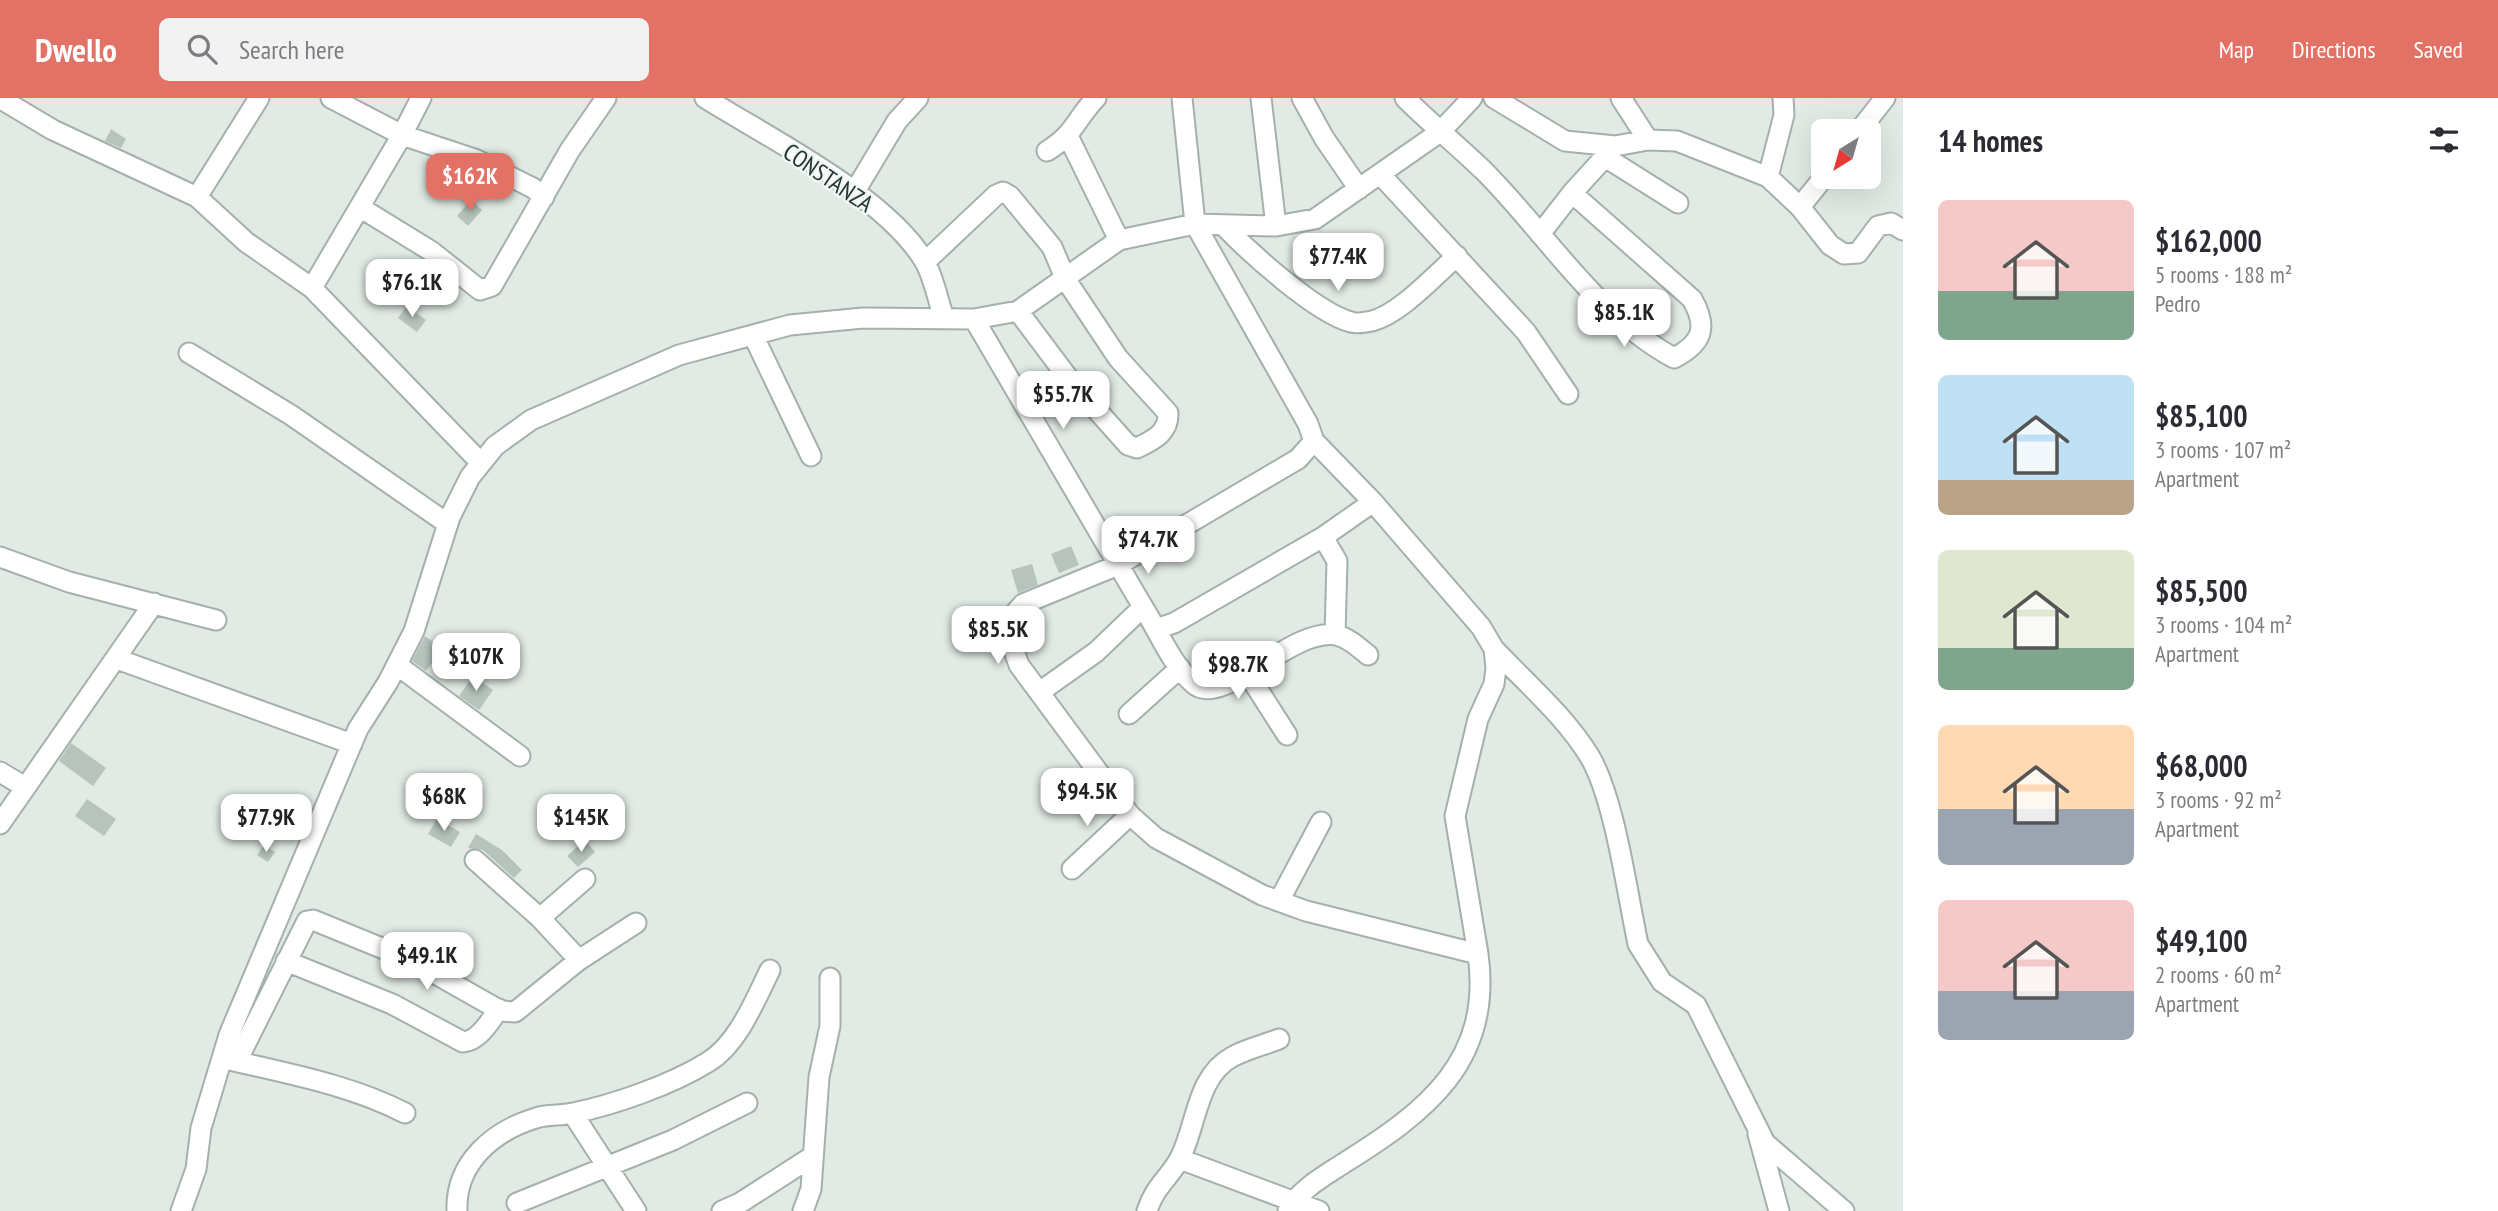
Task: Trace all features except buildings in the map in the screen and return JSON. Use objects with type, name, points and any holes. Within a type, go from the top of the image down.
[{"type":"street","points":[[197,197],[260,98]]},
{"type":"street","points":[[331,98],[402,135],[477,160],[533,188],[544,197]]},
{"type":"street","points":[[312,288],[361,208],[421,98]]},
{"type":"street","points":[[361,208],[431,251],[480,290],[486,290],[492,286],[570,150],[606,98]]},
{"type":"street","name":"CONSTANZA","points":[[705,98],[855,191],[892,223],[925,262],[944,318]]},
{"type":"street","points":[[855,191],[897,121],[918,98]]},
{"type":"street","points":[[1047,151],[1069,138],[1084,110],[1096,98]]},
{"type":"street","points":[[1182,98],[1195,224],[1308,424],[1314,441],[1373,502],[1481,627],[1494,649],[1572,731],[1591,759],[1604,792],[1638,944],[1662,982],[1696,1005],[1756,1130],[1779,1211]]},
{"type":"street","points":[[1261,98],[1276,226]]},
{"type":"street","points":[[1301,98],[1359,190]]},
{"type":"street","points":[[1405,98],[1484,171],[1616,317],[1674,358],[1689,351],[1701,334],[1702,317],[1692,299],[1572,193]]},
{"type":"street","points":[[181,1211],[196,1168],[201,1128],[358,729],[397,665],[414,631],[448,524],[480,462],[495,446],[531,420],[564,403],[679,355],[790,325],[863,318],[974,319],[1018,311],[1066,280],[1119,240],[1195,224],[1276,226],[1315,219],[1440,132],[1472,98]]},
{"type":"street","points":[[1494,98],[1565,141],[1610,151],[1678,203]]},
{"type":"street","points":[[1621,98],[1648,140]]},
{"type":"street","points":[[1768,177],[1784,115],[1783,98]]},
{"type":"street","points":[[1868,119],[1885,98]]},
{"type":"street","points":[[1,102],[53,130],[197,197],[246,242],[312,288],[480,462]]},
{"type":"street","points":[[1069,138],[1119,240]]},
{"type":"street","points":[[1540,234],[1610,151],[1648,140],[1677,141],[1768,177],[1800,207],[1830,245],[1844,254],[1858,253],[1878,226],[1891,223],[1903,230]]},
{"type":"street","points":[[1380,174],[1526,332],[1568,394]]},
{"type":"street","points":[[1800,207],[1814,189]]},
{"type":"street","points":[[925,262],[1003,192],[1010,195],[1052,247],[1066,280],[1118,359],[1168,413],[1169,424],[1157,438],[1137,448],[1128,445],[1069,379],[1018,311]]},
{"type":"street","points":[[1223,225],[1252,254],[1286,281],[1352,323],[1374,321],[1398,308],[1457,256]]},
{"type":"street","points":[[974,319],[1180,668],[1203,689],[1213,690],[1248,674],[1311,635],[1335,635],[1349,640],[1368,655]]},
{"type":"street","points":[[753,335],[811,456]]},
{"type":"street","points":[[189,353],[291,415],[448,524]]},
{"type":"street","points":[[1314,441],[1298,459],[1118,565],[1023,604],[1009,620],[1009,632],[1019,665],[1041,691],[1130,815],[1156,838],[1279,901],[1478,954]]},
{"type":"street","points":[[1156,629],[1174,623],[1323,537],[1373,502]]},
{"type":"street","points":[[1323,537],[1337,561],[1335,635]]},
{"type":"street","points":[[0,557],[69,582],[216,620]]},
{"type":"street","points":[[0,824],[154,603]]},
{"type":"street","points":[[1041,691],[1107,643],[1143,607]]},
{"type":"street","points":[[1290,1207],[1323,1177],[1423,1108],[1444,1087],[1477,1022],[1482,982],[1455,816],[1478,719],[1494,684],[1494,649]]},
{"type":"street","points":[[117,659],[352,744]]},
{"type":"street","points":[[397,665],[520,756]]},
{"type":"street","points":[[1129,714],[1180,668]]},
{"type":"street","points":[[1248,674],[1287,735]]},
{"type":"street","points":[[0,772],[25,788]]},
{"type":"street","points":[[1072,869],[1130,815]]},
{"type":"street","points":[[1279,901],[1321,822]]},
{"type":"street","points":[[475,860],[540,918],[579,960]]},
{"type":"street","points":[[540,918],[585,879]]},
{"type":"street","points":[[229,1059],[304,925],[313,920],[411,960],[499,1009],[515,1012],[526,1007],[579,960],[636,923]]},
{"type":"street","points":[[286,961],[392,1004],[463,1042],[470,1042],[481,1032],[499,1009]]},
{"type":"street","points":[[457,1211],[456,1191],[464,1171],[494,1136],[538,1117],[573,1114],[658,1086],[710,1062],[751,1009],[769,970]]},
{"type":"street","points":[[803,1211],[811,1189],[819,1077],[830,1026],[830,978]]},
{"type":"street","points":[[1147,1211],[1153,1192],[1180,1159],[1205,1085],[1219,1067],[1232,1057],[1279,1039]]},
{"type":"street","points":[[229,1059],[332,1083],[370,1095],[405,1113]]},
{"type":"street","points":[[517,1203],[606,1164],[673,1140],[747,1104]]},
{"type":"street","points":[[573,1114],[636,1211]]},
{"type":"street","points":[[1756,1130],[1777,1154],[1844,1211]]},
{"type":"street","points":[[722,1211],[740,1203],[813,1156]]},
{"type":"street","points":[[1180,1159],[1290,1207],[1319,1211]]}]
